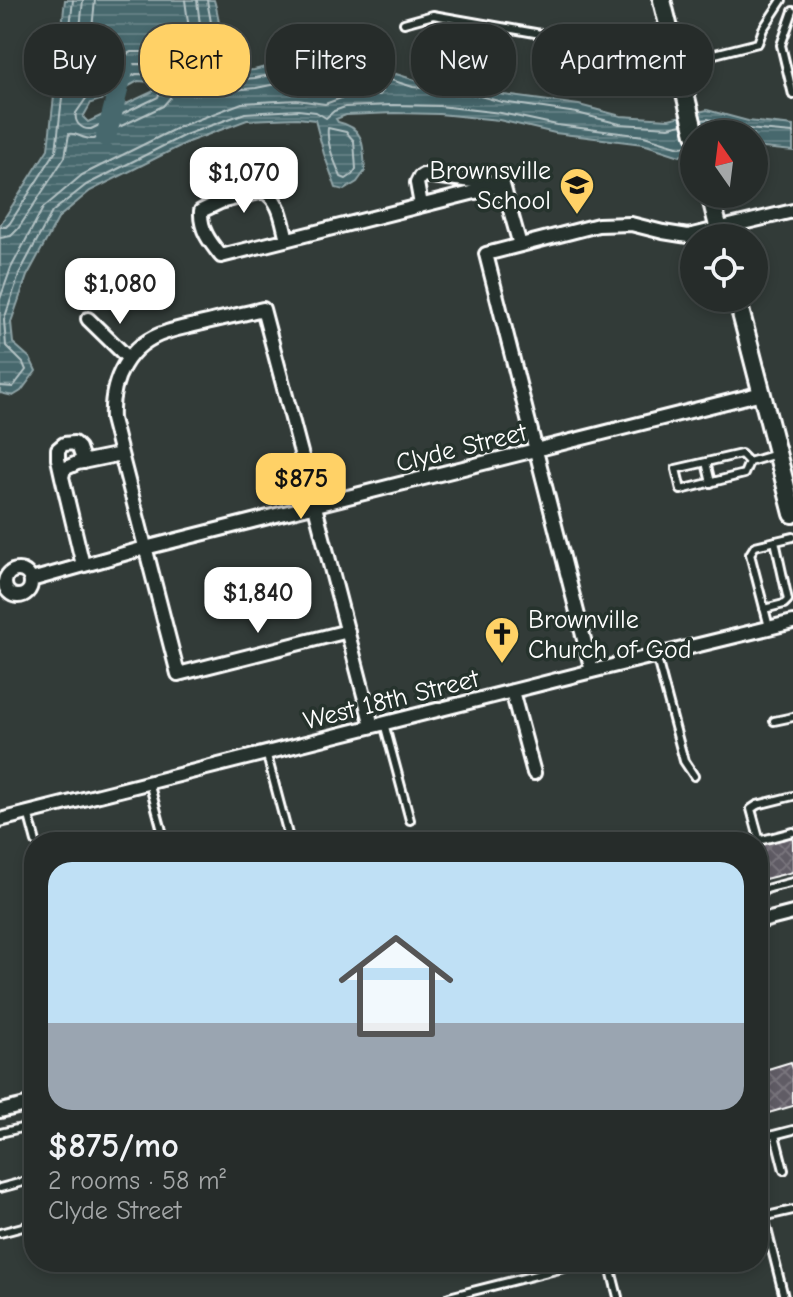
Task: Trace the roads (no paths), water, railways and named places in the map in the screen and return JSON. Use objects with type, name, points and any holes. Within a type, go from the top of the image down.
[{"type":"street","points":[[662,0],[668,24]]},
{"type":"street","points":[[686,96],[692,120]]},
{"type":"street","points":[[421,205],[417,183],[423,175],[503,185]]},
{"type":"street","points":[[287,239],[277,205],[272,196],[263,191],[220,202],[201,211],[208,240],[221,256],[503,185]]},
{"type":"street","points":[[503,185],[520,245]]},
{"type":"street","points":[[752,224],[793,211]]},
{"type":"street","points":[[592,671],[486,254],[598,225],[631,224],[680,235]]},
{"type":"street","points":[[348,631],[178,674],[112,419],[113,390],[121,368],[146,341],[166,332],[263,309],[348,631],[378,724]]},
{"type":"street","points":[[741,312],[793,514]]},
{"type":"street","points":[[88,319],[128,358]]},
{"type":"street","name":"Clyde Street","points":[[31,580],[145,548],[762,393]]},
{"type":"street","points":[[83,565],[58,449],[64,444],[74,443],[84,462]]},
{"type":"street","points":[[62,477],[64,469],[121,454]]},
{"type":"street","name":"West 18th Street","points":[[0,820],[793,622]]},
{"type":"street","points":[[512,691],[534,773]]},
{"type":"street","points":[[768,919],[793,913]]},
{"type":"street","points":[[0,1111],[24,1105]]},
{"type":"lane","points":[[713,54],[758,43],[763,29],[782,0]]},
{"type":"lane","points":[[793,11],[781,45],[793,95]]},
{"type":"lane","points":[[404,23],[433,15],[532,32]]},
{"type":"lane","points":[[741,454],[749,462],[744,474],[681,490],[676,469],[741,454]]},
{"type":"lane","points":[[749,462],[778,454]]},
{"type":"lane","points":[[706,462],[711,483]]},
{"type":"lane","points":[[769,628],[756,562],[750,554],[755,546],[793,537]]},
{"type":"lane","points":[[764,609],[788,600],[775,557],[775,541]]},
{"type":"lane","points":[[656,655],[684,761],[694,776]]},
{"type":"lane","points":[[774,721],[793,717]]},
{"type":"lane","points":[[378,724],[410,820]]},
{"type":"lane","points":[[266,752],[287,832]]},
{"type":"lane","points":[[149,782],[162,832]]},
{"type":"lane","points":[[757,832],[751,809],[793,796]]},
{"type":"lane","points":[[28,812],[33,832]]},
{"type":"lane","points":[[768,838],[793,832]]},
{"type":"lane","points":[[768,888],[793,882]]},
{"type":"lane","points":[[0,1133],[24,1127]]},
{"type":"lane","points":[[768,1137],[793,1130]]},
{"type":"lane","points":[[775,1135],[784,1170]]},
{"type":"lane","points":[[0,1188],[24,1182]]},
{"type":"lane","points":[[768,1216],[793,1210]]},
{"type":"lane","points":[[0,1233],[24,1227]]},
{"type":"lane","points":[[768,1242],[784,1297]]},
{"type":"lane","points":[[449,1297],[549,1272]]},
{"type":"lane","points":[[612,1272],[618,1297]]},
{"type":"water","points":[[65,0],[214,0],[219,22],[140,24],[140,81],[124,89],[124,24],[62,24]]},
{"type":"water","points":[[266,67],[266,96],[395,96],[395,74],[411,79],[411,96],[512,96],[579,105],[621,116],[669,119],[707,110],[744,120],[680,120],[680,156],[643,144],[555,133],[499,120],[439,114],[346,115],[336,119],[358,134],[363,147],[365,171],[357,182],[344,190],[336,188],[315,120],[247,120],[188,142],[90,191],[59,217],[27,276],[11,322],[13,343],[30,358],[36,371],[21,391],[13,396],[0,393],[0,225],[48,149],[54,96],[111,96],[91,103],[83,117],[88,122],[143,96],[250,96],[250,70]]},
{"type":"water","points":[[768,123],[793,126],[793,151],[768,148]]},
{"type":"waterway","points":[[106,137],[117,96]]},
{"type":"place","name":"Brownsville School","points":[[577,216]]},
{"type":"place","name":"Brownville Church of God","points":[[502,665]]}]
